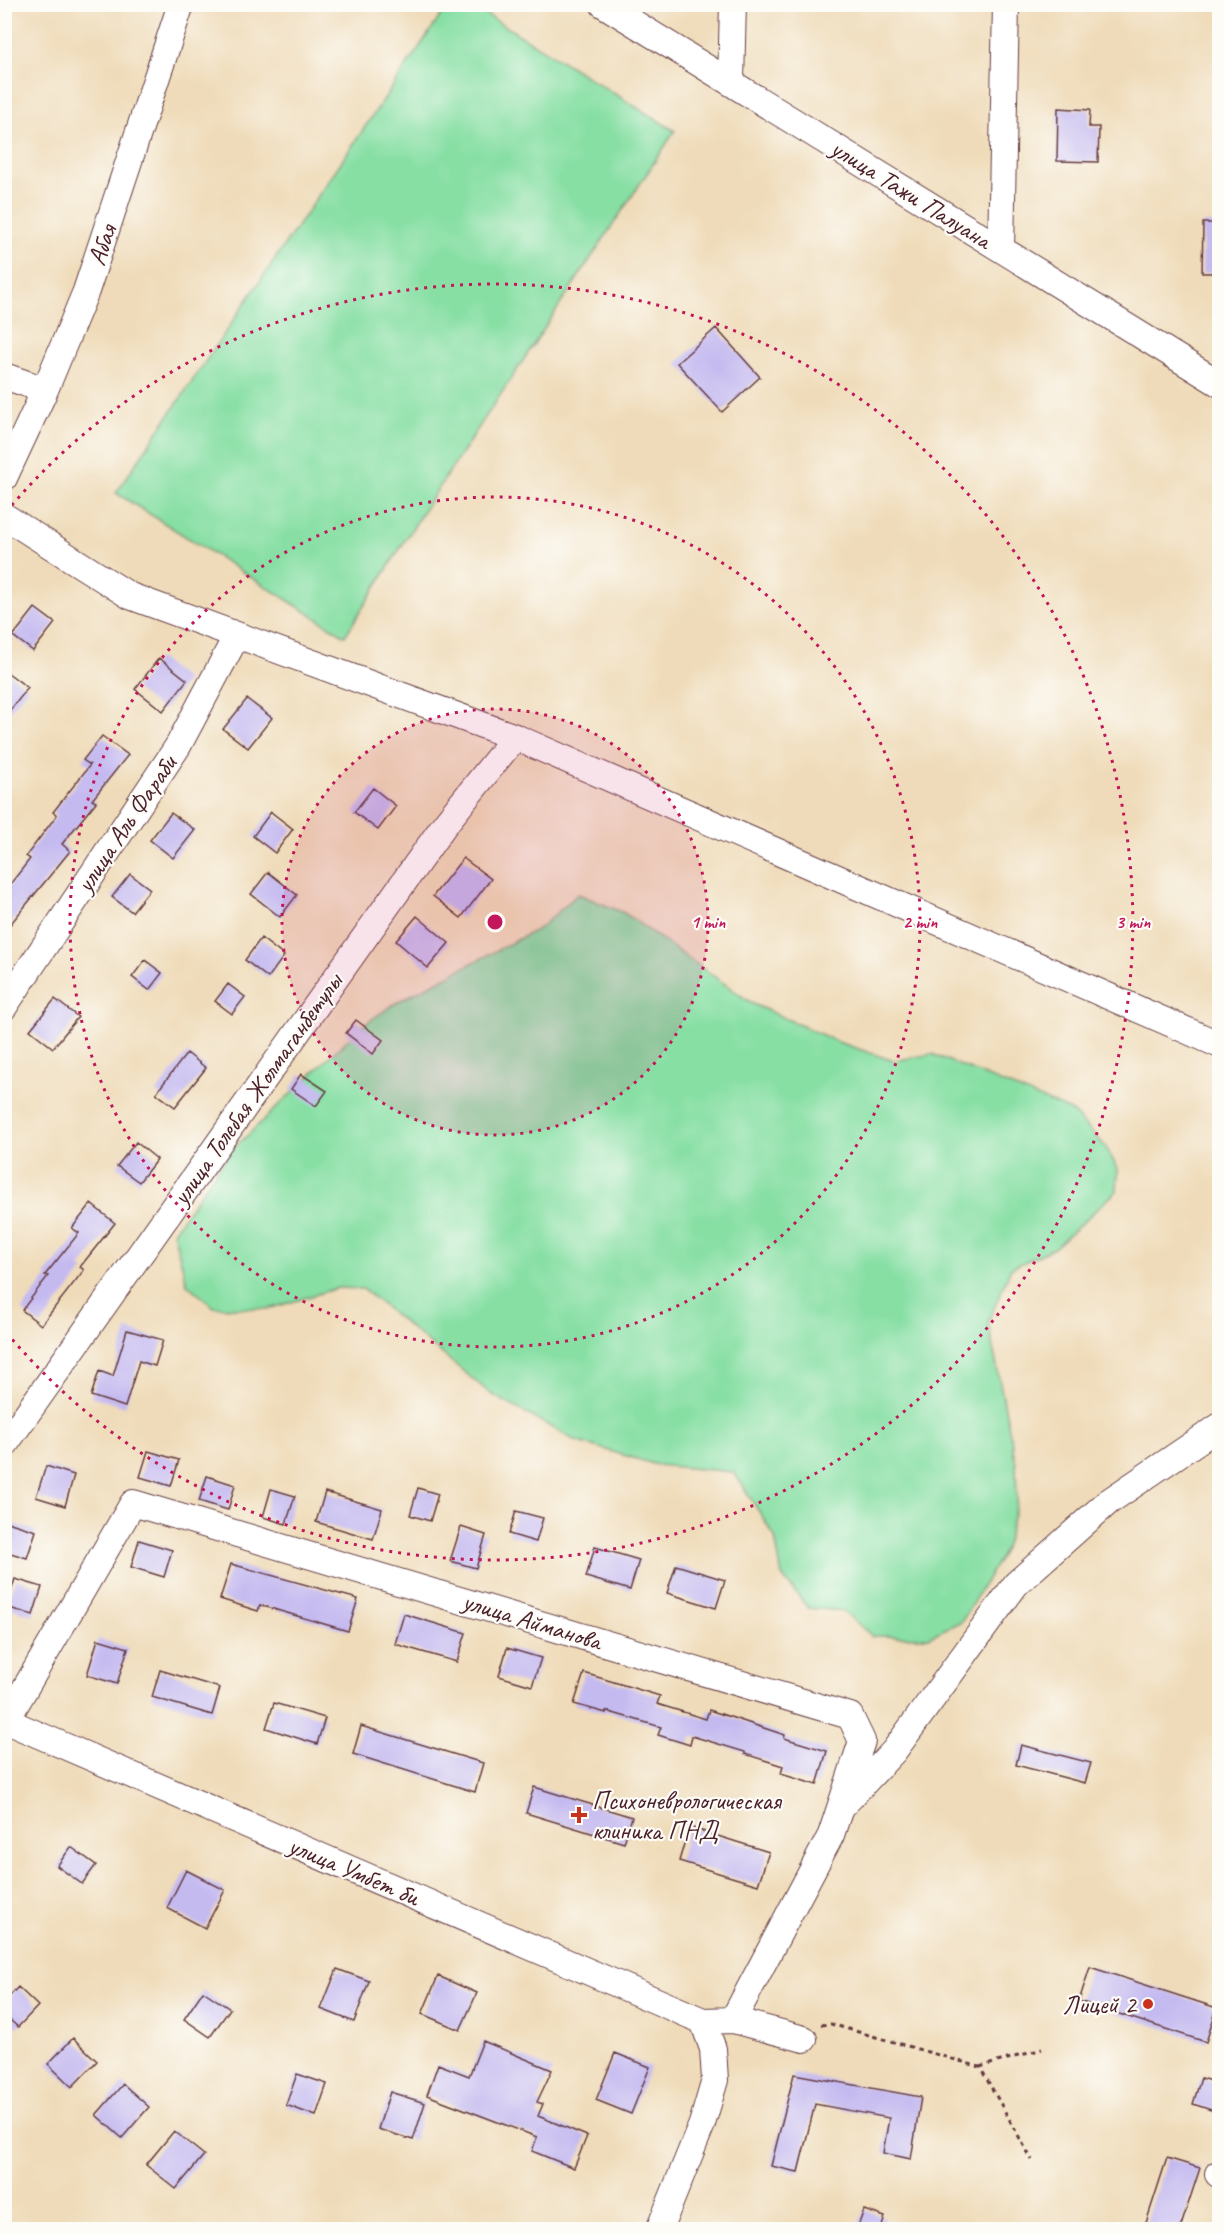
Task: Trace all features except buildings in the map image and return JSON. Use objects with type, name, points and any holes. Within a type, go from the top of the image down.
[{"type":"street","name":"Абая","points":[[4,478],[45,390],[86,291],[181,4]]},
{"type":"street","name":"улица Тажи Палуана","points":[[603,4],[1220,384]]},
{"type":"street","points":[[731,82],[733,4]]},
{"type":"street","points":[[1001,249],[1006,4]]},
{"type":"street","points":[[4,376],[45,390]]},
{"type":"street","points":[[4,516],[130,596],[515,737],[1220,1045]]},
{"type":"street","name":"улица Аль Фараби","points":[[4,1007],[178,746],[237,635]]},
{"type":"street","name":"улица Толебая Жолмаганбетулы","points":[[4,1446],[445,824],[515,737]]},
{"type":"street","points":[[840,1807],[894,1750],[1016,1584],[1108,1502],[1220,1426]]},
{"type":"street","name":"улица Айманова","points":[[5,1721],[133,1503],[850,1716],[862,1741],[831,1835],[733,2020]]},
{"type":"street","name":"улица Умбет би","points":[[5,1721],[703,2021]]},
{"type":"street","points":[[659,2229],[702,2124],[715,2080],[713,2049],[703,2021],[733,2020],[812,2032]]},
{"type":"path","points":[[812,2032],[831,2024],[980,2067],[990,2066],[1042,2049]]},
{"type":"path","points":[[980,2067],[1032,2160]]},
{"type":"green space","points":[[448,5],[471,5],[675,131],[426,507],[345,636],[116,493]]},
{"type":"green space","points":[[578,894],[624,913],[753,1004],[838,1042],[894,1061],[932,1054],[1071,1111],[1105,1146],[1118,1169],[1117,1191],[1054,1248],[1011,1268],[988,1322],[1016,1464],[1017,1502],[1005,1549],[962,1621],[928,1637],[872,1636],[843,1611],[808,1608],[782,1576],[775,1537],[734,1472],[657,1465],[576,1441],[491,1394],[363,1289],[337,1288],[269,1309],[214,1307],[187,1284],[173,1232],[230,1152],[362,1026],[399,1001],[540,928]]},
{"type":"place","name":"Психоневрологическая клиника ПНД","points":[[579,1815]]},
{"type":"place","name":"Лицей 2","points":[[1148,2004]]}]
